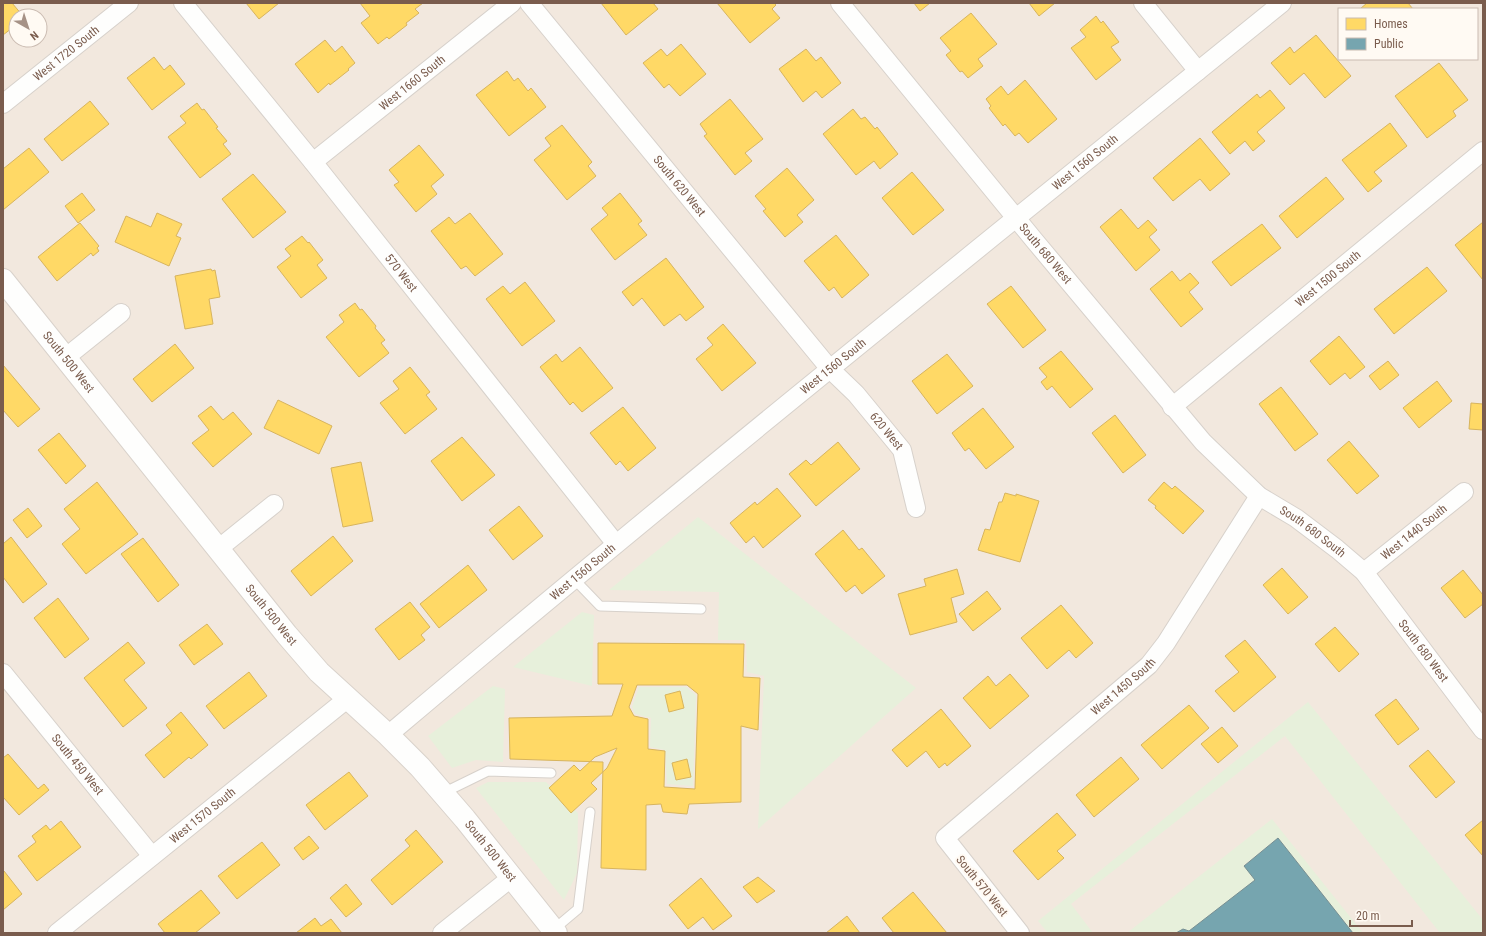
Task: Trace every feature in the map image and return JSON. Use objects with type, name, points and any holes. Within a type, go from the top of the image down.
[{"type":"main road","name":"South 500 West","points":[[3,280],[302,653],[319,672],[388,735],[420,767],[443,793],[555,931]]},
{"type":"street","name":"West 1720 South","points":[[3,104],[129,3]]},
{"type":"street","name":"570 West","points":[[183,3],[313,162],[616,544]]},
{"type":"street","name":"West 1660 South","points":[[313,162],[512,3]]},
{"type":"street","name":"South 620 West","points":[[529,3],[830,370]]},
{"type":"street","name":"South 680 West","points":[[840,3],[1172,407],[1203,442],[1259,496]]},
{"type":"street","points":[[1143,3],[1198,71]]},
{"type":"street","name":"West 1560 South","points":[[388,735],[616,544],[1282,3]]},
{"type":"street","name":"West 1500 South","points":[[1172,407],[1483,151]]},
{"type":"street","points":[[65,358],[121,313]]},
{"type":"street","name":"620 West","points":[[830,370],[856,394],[902,450],[916,508]]},
{"type":"street","name":"West 1440 South","points":[[1364,572],[1464,492]]},
{"type":"street","name":"South 680 South","points":[[1259,496],[1296,518],[1337,549],[1364,572]]},
{"type":"street","name":"West 1450 South","points":[[945,838],[1149,665],[1166,643],[1259,496]]},
{"type":"street","points":[[218,549],[274,504]]},
{"type":"street","name":"South 680 West","points":[[1364,572],[1483,730]]},
{"type":"street","name":"South 450 West","points":[[3,673],[152,856]]},
{"type":"street","name":"West 1570 South","points":[[58,933],[347,699]]},
{"type":"street","name":"South 570 West","points":[[945,838],[1020,933]]},
{"type":"street","points":[[442,933],[512,877]]},
{"type":"lane","points":[[574,579],[600,606],[701,609]]},
{"type":"lane","points":[[443,793],[488,771],[551,773]]},
{"type":"lane","points":[[555,931],[578,909],[590,812]]},
{"type":"shaded area","points":[[3,3],[1483,3],[1483,933],[3,933]]},
{"type":"green space","points":[[698,517],[916,688],[758,829],[764,676],[747,672],[746,640],[718,640],[719,592],[609,590]]},
{"type":"green space","points":[[582,612],[594,615],[592,686],[513,667]]},
{"type":"green space","points":[[493,686],[505,689],[503,762],[476,760],[452,768],[428,736]]},
{"type":"green space","points":[[639,687],[686,687],[696,695],[693,786],[667,784],[665,750],[650,747],[651,718],[635,714],[632,707]]},
{"type":"green space","points":[[1308,702],[1483,920],[1483,933],[1440,933],[1285,736],[1071,904],[1093,933],[1048,933],[1038,921]]},
{"type":"green space","points":[[488,782],[546,782],[578,813],[577,873],[564,900],[476,788]]},
{"type":"green space","points":[[1272,819],[1363,933],[1353,933],[1278,838],[1244,865],[1255,880],[1189,931],[1183,929],[1176,933],[1127,933]]},
{"type":"building: Homes","points":[[3,3],[12,3],[16,8],[8,8],[8,31],[3,35]]},
{"type":"building: Homes","points":[[246,3],[279,3],[259,19]]},
{"type":"building: Homes","points":[[360,3],[423,3],[415,9],[419,13],[406,23],[407,25],[389,39],[387,37],[378,44],[361,23],[370,16]]},
{"type":"building: Homes","points":[[601,3],[653,3],[658,9],[626,35]]},
{"type":"building: Homes","points":[[717,3],[774,3],[776,5],[772,9],[780,18],[750,43]]},
{"type":"building: Homes","points":[[914,3],[930,3],[920,11]]},
{"type":"building: Homes","points":[[1029,3],[1055,3],[1039,16]]},
{"type":"building: Homes","points":[[1367,3],[1408,3],[1412,8],[1361,8]]},
{"type":"building: Homes","points":[[971,13],[997,44],[978,59],[983,66],[968,78],[962,71],[960,72],[946,55],[951,51],[940,38]]},
{"type":"building: Homes","points":[[1096,16],[1101,23],[1103,21],[1119,42],[1111,47],[1121,60],[1096,80],[1071,48],[1086,37],[1080,30]]},
{"type":"building: Homes","points":[[1316,35],[1351,76],[1325,98],[1304,73],[1290,85],[1271,63],[1290,47],[1294,53]]},
{"type":"building: Homes","points":[[325,40],[335,52],[342,46],[355,63],[348,69],[349,70],[330,85],[329,83],[318,93],[295,64]]},
{"type":"building: Homes","points":[[681,44],[706,74],[680,96],[669,84],[664,88],[643,63],[661,49],[667,56]]},
{"type":"building: Homes","points":[[806,49],[816,61],[821,57],[841,83],[822,98],[816,91],[803,102],[779,69]]},
{"type":"building: Homes","points":[[154,57],[164,70],[170,65],[185,84],[152,110],[127,78]]},
{"type":"building: Homes","points":[[1439,63],[1468,100],[1453,111],[1456,116],[1427,138],[1395,96]]},
{"type":"building: Homes","points":[[507,71],[514,81],[518,78],[528,91],[531,88],[546,107],[509,136],[476,95]]},
{"type":"building: Homes","points":[[1025,80],[1057,119],[1028,143],[1019,133],[1015,136],[1005,124],[1003,126],[989,108],[991,106],[986,99],[1001,86],[1008,95]]},
{"type":"building: Homes","points":[[1270,90],[1285,108],[1257,132],[1265,141],[1253,151],[1245,141],[1230,154],[1212,132],[1257,94],[1260,98]]},
{"type":"building: Homes","points":[[730,99],[763,139],[745,153],[752,161],[735,175],[704,136],[707,134],[700,124]]},
{"type":"building: Homes","points":[[90,101],[109,124],[62,161],[44,139]]},
{"type":"building: Homes","points":[[197,103],[202,110],[204,109],[218,127],[216,128],[227,141],[223,144],[231,154],[200,178],[168,137],[186,123],[180,116]]},
{"type":"building: Homes","points":[[853,109],[861,119],[865,117],[875,129],[877,127],[898,154],[880,169],[874,161],[856,175],[823,134]]},
{"type":"building: Homes","points":[[1390,123],[1407,146],[1374,172],[1382,181],[1368,192],[1342,160]]},
{"type":"building: Homes","points":[[562,125],[592,162],[588,166],[596,176],[567,200],[534,160],[551,146],[545,138]]},
{"type":"building: Homes","points":[[1200,138],[1230,174],[1210,191],[1200,179],[1173,201],[1153,178]]},
{"type":"building: Homes","points":[[419,145],[444,175],[431,186],[437,194],[416,212],[394,185],[399,182],[389,170]]},
{"type":"building: Homes","points":[[29,148],[49,172],[3,210],[3,169]]},
{"type":"building: Homes","points":[[787,168],[814,200],[797,215],[803,222],[785,237],[763,211],[766,209],[755,196]]},
{"type":"building: Homes","points":[[912,172],[944,210],[913,235],[882,198]]},
{"type":"building: Homes","points":[[253,174],[286,212],[253,238],[222,199]]},
{"type":"building: Homes","points":[[1326,177],[1344,199],[1297,238],[1279,216]]},
{"type":"building: Homes","points":[[82,193],[95,210],[78,223],[65,206]]},
{"type":"building: Homes","points":[[620,193],[642,221],[638,224],[647,235],[615,260],[591,229],[608,215],[602,208]]},
{"type":"building: Homes","points":[[1121,209],[1138,229],[1148,220],[1157,230],[1149,237],[1160,250],[1136,271],[1100,227]]},
{"type":"building: Homes","points":[[157,213],[182,224],[176,236],[181,238],[169,266],[115,242],[126,216],[151,227]]},
{"type":"building: Homes","points":[[470,213],[503,254],[475,276],[466,266],[461,269],[431,231],[449,217],[455,224]]},
{"type":"building: Homes","points":[[1483,222],[1483,280],[1455,245]]},
{"type":"building: Homes","points":[[80,223],[99,246],[97,248],[99,251],[93,256],[91,253],[57,281],[38,257]]},
{"type":"building: Homes","points":[[1262,224],[1281,248],[1231,286],[1212,262]]},
{"type":"building: Homes","points":[[836,235],[869,275],[842,298],[834,287],[829,291],[804,261]]},
{"type":"building: Homes","points":[[302,236],[308,243],[309,242],[323,260],[317,265],[327,278],[301,298],[277,267],[291,256],[285,249]]},
{"type":"building: Homes","points":[[666,258],[704,307],[686,321],[680,314],[664,326],[642,298],[633,306],[622,292]]},
{"type":"building: Homes","points":[[1427,267],[1447,291],[1394,334],[1374,309]]},
{"type":"building: Homes","points":[[211,269],[212,271],[215,270],[220,297],[209,299],[213,324],[185,329],[175,276]]},
{"type":"building: Homes","points":[[1172,271],[1180,281],[1190,273],[1199,283],[1189,292],[1203,309],[1181,327],[1150,289]]},
{"type":"building: Homes","points":[[525,282],[555,321],[522,346],[486,299],[503,286],[510,294]]},
{"type":"building: Homes","points":[[1011,286],[1046,330],[1023,348],[987,304]]},
{"type":"building: Homes","points":[[355,303],[376,326],[375,328],[385,340],[381,343],[389,353],[359,377],[326,337],[344,322],[339,315]]},
{"type":"building: Homes","points":[[723,324],[756,363],[722,391],[696,359],[713,345],[707,338]]},
{"type":"building: Homes","points":[[1339,336],[1365,367],[1350,379],[1345,373],[1330,385],[1310,361]]},
{"type":"building: Homes","points":[[175,344],[194,368],[152,402],[133,379]]},
{"type":"building: Homes","points":[[580,347],[613,388],[582,412],[573,402],[570,405],[540,367],[556,354],[562,362]]},
{"type":"building: Homes","points":[[1061,351],[1093,389],[1070,408],[1052,386],[1047,390],[1041,382],[1047,377],[1039,368]]},
{"type":"building: Homes","points":[[947,354],[973,386],[937,414],[912,381]]},
{"type":"building: Homes","points":[[1388,361],[1399,375],[1380,390],[1369,376]]},
{"type":"building: Homes","points":[[3,365],[40,409],[18,427],[3,410]]},
{"type":"building: Homes","points":[[410,367],[430,392],[426,395],[437,409],[405,434],[380,403],[399,389],[393,381]]},
{"type":"building: Homes","points":[[1437,381],[1452,401],[1419,428],[1403,408]]},
{"type":"building: Homes","points":[[1281,387],[1318,434],[1295,451],[1259,404]]},
{"type":"building: Homes","points":[[278,400],[332,426],[319,454],[264,428]]},
{"type":"building: Homes","points":[[1471,403],[1483,404],[1483,430],[1469,429]]},
{"type":"building: Homes","points":[[211,406],[223,420],[233,412],[252,434],[213,467],[192,443],[209,430],[198,416]]},
{"type":"building: Homes","points":[[623,407],[656,448],[628,471],[620,461],[616,465],[590,433]]},
{"type":"building: Homes","points":[[983,408],[1014,447],[986,469],[969,448],[965,451],[952,433]]},
{"type":"building: Homes","points":[[1115,415],[1146,455],[1123,473],[1092,433]]},
{"type":"building: Homes","points":[[59,433],[86,466],[66,484],[38,450]]},
{"type":"building: Homes","points":[[462,437],[495,475],[462,501],[431,461]]},
{"type":"building: Homes","points":[[1349,441],[1379,476],[1357,494],[1327,460]]},
{"type":"building: Homes","points":[[838,442],[860,469],[816,506],[789,474],[806,460],[811,465]]},
{"type":"building: Homes","points":[[361,462],[373,521],[343,527],[331,468]]},
{"type":"building: Homes","points":[[97,482],[138,534],[86,574],[62,544],[80,529],[64,509]]},
{"type":"building: Homes","points":[[1164,482],[1172,489],[1175,486],[1204,511],[1183,534],[1155,508],[1156,506],[1148,500]]},
{"type":"building: Homes","points":[[777,488],[801,516],[763,548],[754,536],[746,543],[730,523],[755,502],[757,505]]},
{"type":"building: Homes","points":[[1005,493],[1016,496],[1016,494],[1039,501],[1020,562],[978,550],[985,529],[990,530],[999,502],[1002,502]]},
{"type":"building: Homes","points":[[519,506],[543,536],[513,560],[489,530]]},
{"type":"building: Homes","points":[[28,508],[42,526],[27,538],[13,520]]},
{"type":"building: Homes","points":[[843,530],[859,550],[862,548],[885,576],[862,594],[855,585],[846,592],[815,554]]},
{"type":"building: Homes","points":[[333,536],[353,561],[311,596],[291,571]]},
{"type":"building: Homes","points":[[11,537],[47,584],[23,603],[3,577],[3,544]]},
{"type":"building: Homes","points":[[143,538],[179,585],[158,602],[121,554]]},
{"type":"building: Homes","points":[[468,565],[487,590],[439,628],[420,604]]},
{"type":"building: Homes","points":[[1282,568],[1308,597],[1288,614],[1263,585]]},
{"type":"building: Homes","points":[[957,569],[964,594],[951,598],[957,622],[910,635],[898,594],[926,586],[924,579]]},
{"type":"building: Homes","points":[[1463,570],[1483,595],[1483,604],[1465,618],[1441,588]]},
{"type":"building: Homes","points":[[987,591],[1001,609],[973,631],[959,614]]},
{"type":"building: Homes","points":[[58,598],[89,639],[65,658],[34,618]]},
{"type":"building: Homes","points":[[410,602],[430,627],[421,635],[425,640],[399,660],[375,629]]},
{"type":"building: Homes","points":[[1061,605],[1093,643],[1076,658],[1069,650],[1047,669],[1021,638]]},
{"type":"building: Homes","points":[[207,624],[223,644],[194,665],[179,645]]},
{"type":"building: Homes","points":[[1335,627],[1359,654],[1339,672],[1315,644]]},
{"type":"building: Homes","points":[[1245,640],[1276,677],[1234,712],[1215,691],[1239,672],[1225,656]]},
{"type":"building: Homes","points":[[128,642],[145,663],[124,680],[147,708],[123,727],[84,678]]},
{"type":"building: Homes","points":[[598,643],[744,644],[743,677],[760,678],[758,730],[741,726],[741,802],[689,804],[687,814],[663,812],[661,804],[646,805],[646,870],[601,868],[603,762],[510,759],[509,718],[612,716],[623,684],[598,684]],"holes":[[[637,685],[687,685],[698,694],[695,789],[664,787],[665,751],[648,749],[648,719],[634,716],[629,707]]]},
{"type":"building: Homes","points":[[249,672],[267,696],[224,729],[206,706]]},
{"type":"building: Homes","points":[[1010,674],[1029,696],[990,729],[963,698],[988,676],[996,686]]},
{"type":"building: Homes","points":[[680,691],[684,708],[669,712],[665,695]]},
{"type":"building: Homes","points":[[1396,699],[1419,729],[1398,745],[1375,715]]},
{"type":"building: Homes","points":[[1189,705],[1209,728],[1162,769],[1141,745]]},
{"type":"building: Homes","points":[[941,709],[971,746],[947,766],[945,763],[939,768],[926,751],[907,767],[892,750]]},
{"type":"building: Homes","points":[[181,712],[208,745],[191,759],[189,757],[164,778],[145,755],[172,733],[166,725]]},
{"type":"building: Homes","points":[[1222,727],[1238,746],[1218,763],[1201,744]]},
{"type":"building: Homes","points":[[617,748],[607,768],[591,783],[597,789],[571,813],[549,788],[574,765],[580,771],[595,757]]},
{"type":"building: Homes","points":[[1428,750],[1455,782],[1436,798],[1409,766]]},
{"type":"building: Homes","points":[[8,754],[38,789],[44,784],[49,790],[19,815],[3,797],[3,758]]},
{"type":"building: Homes","points":[[1121,757],[1139,779],[1094,817],[1076,795]]},
{"type":"building: Homes","points":[[687,759],[691,777],[676,780],[672,763]]},
{"type":"building: Homes","points":[[349,772],[368,796],[325,830],[306,805]]},
{"type":"building: Homes","points":[[1057,813],[1076,835],[1057,851],[1064,858],[1038,880],[1013,851]]},
{"type":"building: Homes","points":[[1483,820],[1483,856],[1465,835]]},
{"type":"building: Homes","points":[[61,821],[81,847],[37,881],[18,856],[36,842],[32,836],[46,825],[50,830]]},
{"type":"building: Homes","points":[[416,830],[443,862],[392,905],[371,880],[410,846],[405,840]]},
{"type":"building: Homes","points":[[309,836],[319,848],[303,860],[294,848]]},
{"type":"building: Homes","points":[[262,842],[280,865],[237,899],[218,876]]},
{"type":"building: Homes","points":[[4,871],[22,894],[3,910],[3,872]]},
{"type":"building: Homes","points":[[758,877],[775,891],[757,903],[743,887]]},
{"type":"building: Homes","points":[[701,878],[732,916],[713,930],[703,917],[688,929],[669,905]]},
{"type":"building: Homes","points":[[346,884],[362,904],[346,917],[330,898]]},
{"type":"building: Homes","points":[[201,890],[220,913],[195,933],[165,933],[158,924]]},
{"type":"building: Homes","points":[[913,892],[947,933],[894,933],[882,918]]},
{"type":"building: Homes","points":[[847,916],[860,933],[826,933]]},
{"type":"building: Homes","points":[[315,918],[321,926],[331,919],[342,933],[296,933]]},
{"type":"building: Public","points":[[1278,838],[1353,933],[1176,933],[1183,929],[1189,931],[1255,880],[1244,866]]}]
